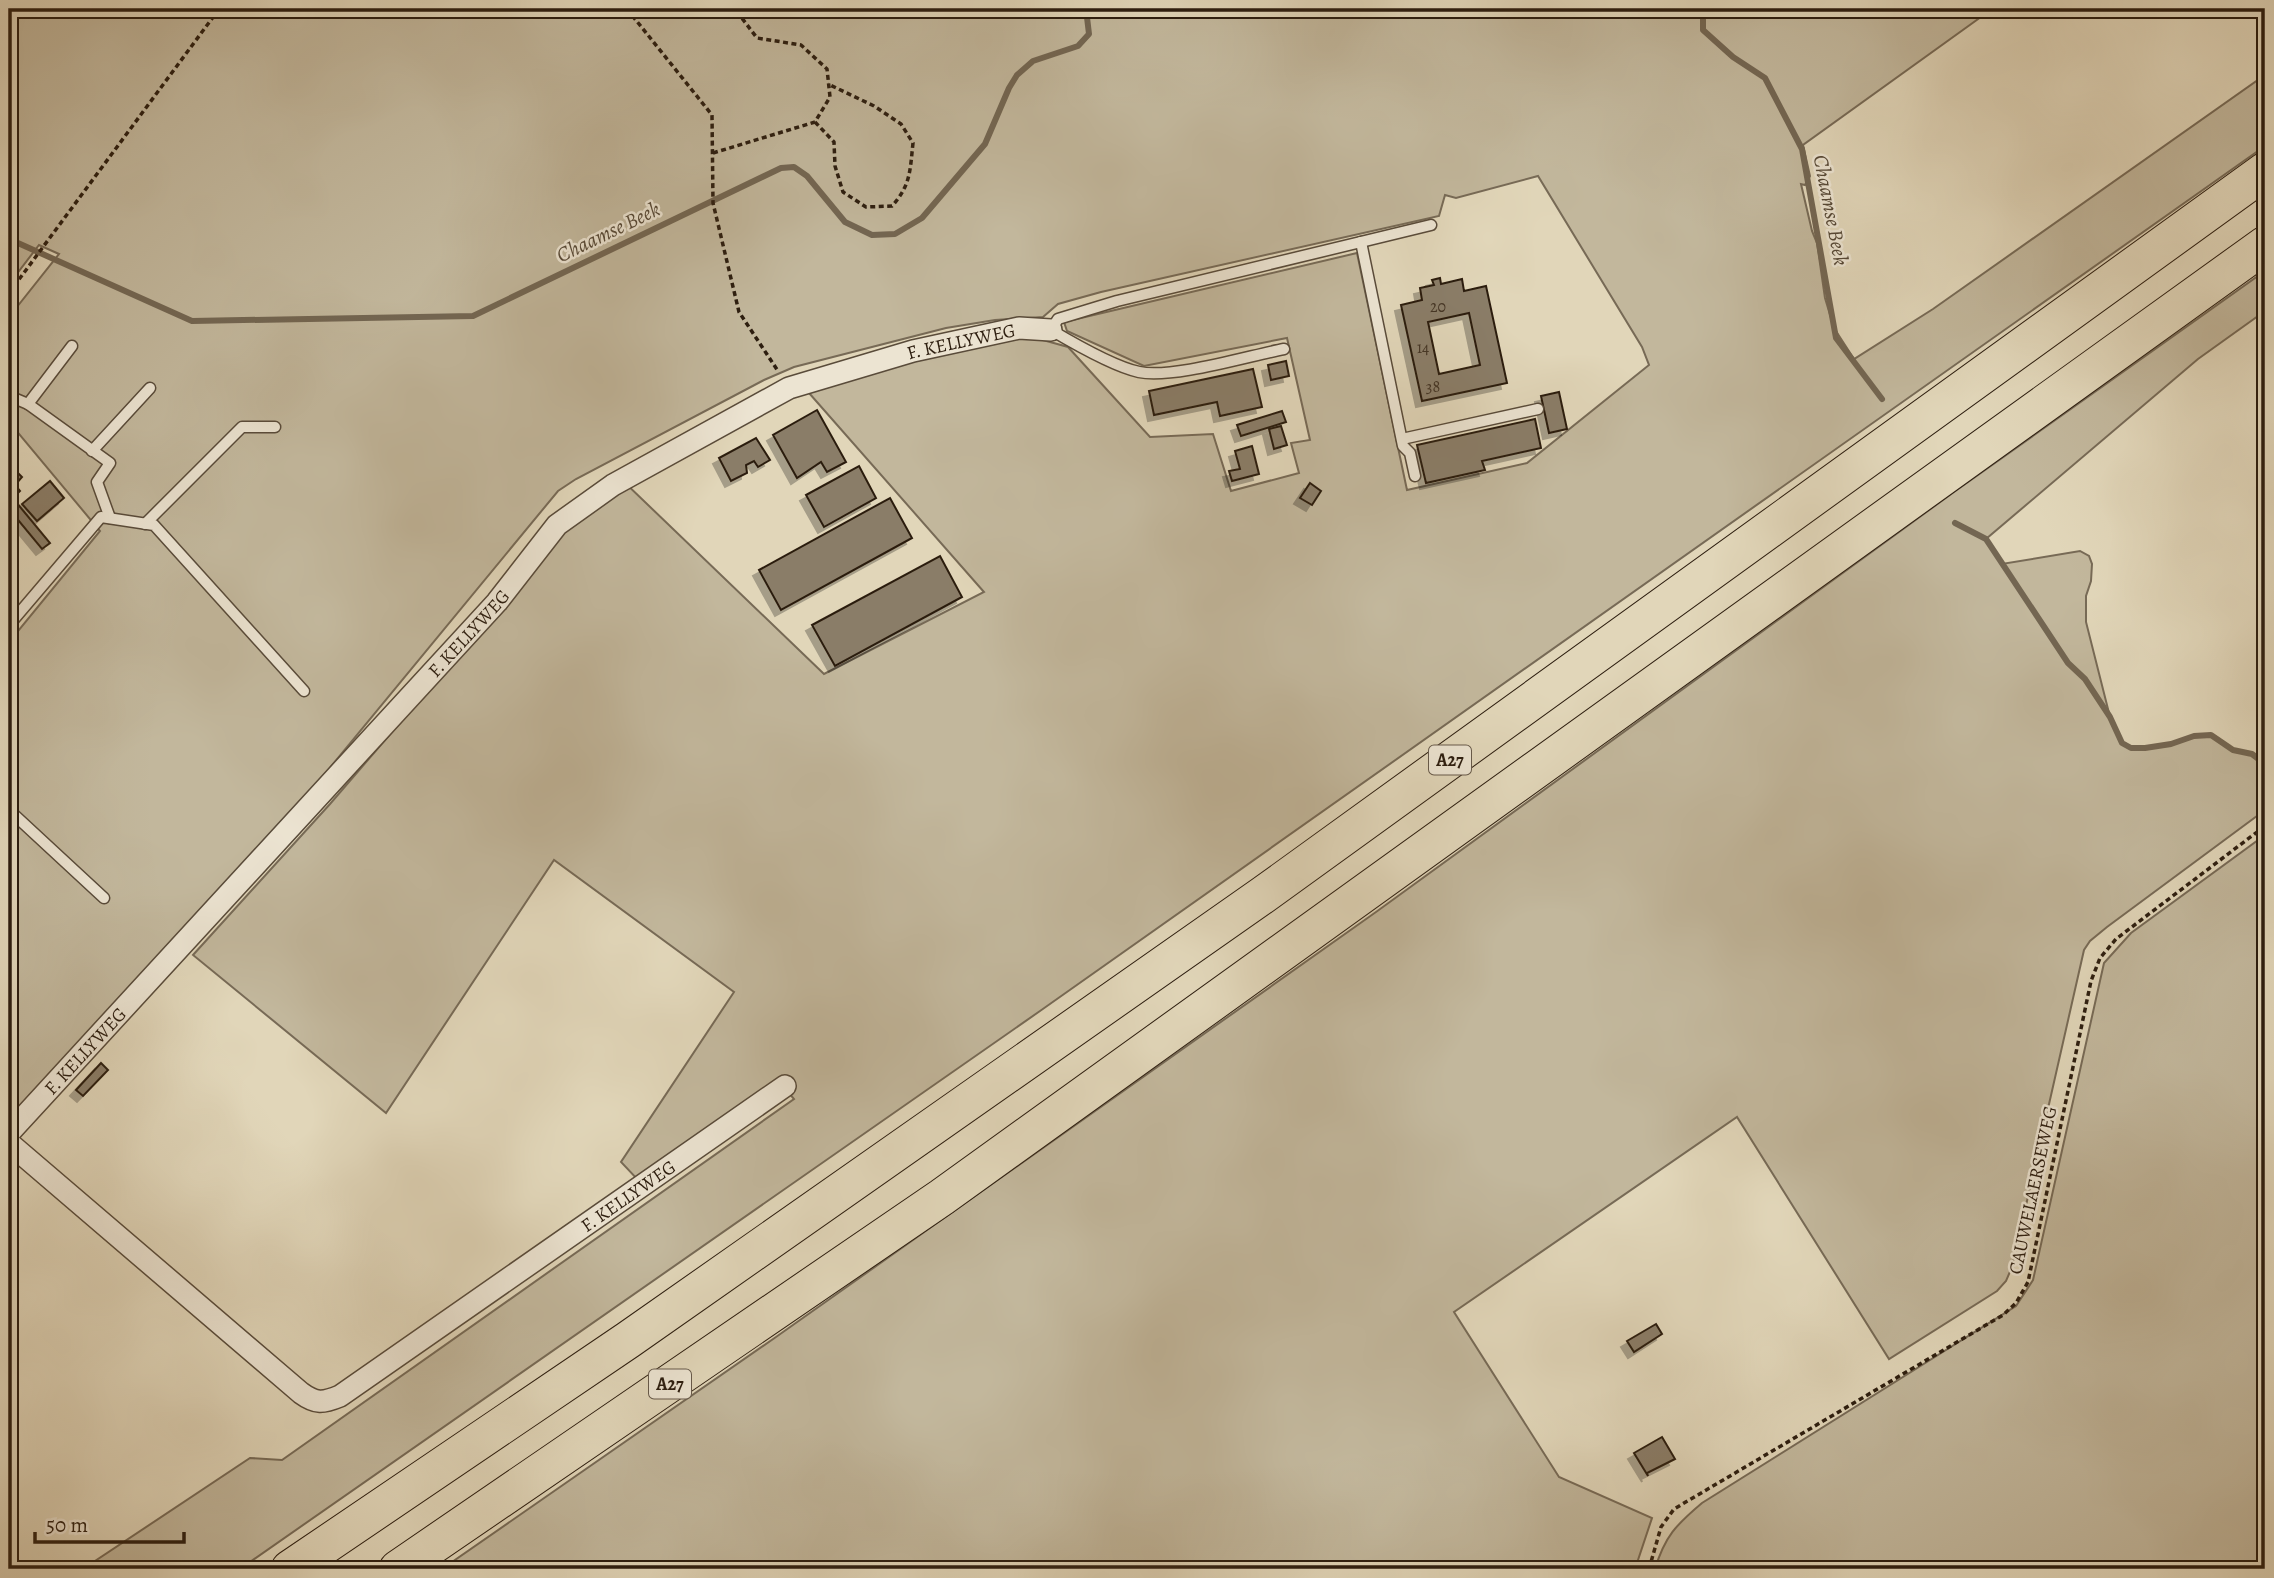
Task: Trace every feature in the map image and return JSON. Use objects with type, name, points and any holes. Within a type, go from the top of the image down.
[{"type":"highway","name":"A27","points":[[290,1569],[617,1348],[1263,895],[2265,171]]},
{"type":"highway","name":"A27","points":[[398,1569],[953,1189],[2265,245]]},
{"type":"street","name":"F. KELLYWEG","points":[[9,1133],[497,602],[557,525],[613,485],[789,388],[913,351],[1019,328],[1051,330]]},
{"type":"street","name":"F. KELLYWEG","points":[[9,1143],[301,1393],[312,1401],[324,1403],[340,1396],[785,1086]]},
{"type":"lane","points":[[1283,349],[1163,374],[1138,372],[1076,345],[1051,330],[1058,319],[1117,300],[1431,225]]},
{"type":"lane","points":[[1362,242],[1403,446],[1410,453],[1415,476]]},
{"type":"lane","points":[[28,404],[72,346]]},
{"type":"lane","points":[[92,451],[150,388]]},
{"type":"lane","points":[[9,396],[28,404],[110,463],[97,482],[110,518]]},
{"type":"lane","points":[[1402,439],[1538,409]]},
{"type":"lane","points":[[145,524],[242,427],[275,427]]},
{"type":"lane","points":[[9,625],[101,517],[154,525],[304,691]]},
{"type":"lane","points":[[9,810],[104,898]]},
{"type":"path","points":[[9,293],[219,9]]},
{"type":"path","points":[[627,9],[712,115],[713,203],[739,313],[789,388]]},
{"type":"path","points":[[713,153],[815,122],[830,97],[827,69],[801,45],[757,38],[735,9]]},
{"type":"path","points":[[815,122],[834,142],[835,166],[843,192],[866,207],[891,206],[904,192],[910,171],[913,142],[901,124],[874,106],[828,84]]},
{"type":"path","name":"CAUWELAERSEWEG","points":[[1649,1569],[1661,1527],[1674,1510],[2003,1315],[2016,1303],[2028,1282],[2091,981],[2100,958],[2116,939],[2265,826]]},
{"type":"shaded area","points":[[9,9],[1992,9],[1803,145],[1810,176],[1805,185],[1801,184],[1817,243],[1825,298],[1834,328],[1854,359],[1933,309],[2265,75],[2265,146],[1040,1011],[240,1569],[83,1569],[250,1458],[282,1460],[794,1099],[780,1082],[638,1180],[621,1162],[734,992],[554,860],[386,1113],[193,955],[330,804],[423,696],[561,517],[620,478],[824,674],[984,592],[802,385],[971,344],[1032,337],[1068,347],[1150,437],[1213,434],[1231,491],[1299,473],[1291,443],[1310,440],[1287,338],[1144,366],[1067,331],[1064,322],[1357,253],[1407,490],[1527,463],[1649,365],[1642,347],[1538,176],[1456,198],[1445,195],[1439,216],[1101,292],[1058,304],[1043,317],[995,320],[946,328],[794,367],[764,380],[558,491],[319,781],[9,1118],[9,642],[100,531],[9,422],[9,317],[59,254],[39,245],[9,284]]},
{"type":"shaded area","points":[[2265,271],[2265,311],[2198,359],[1986,539],[2002,564],[2080,551],[2089,556],[2092,564],[2091,581],[2086,596],[2086,622],[2110,717],[2122,743],[2131,748],[2145,748],[2171,744],[2194,736],[2211,735],[2233,750],[2252,754],[2265,764],[2265,810],[2107,927],[2090,941],[2084,950],[2012,1267],[2006,1281],[1997,1291],[1889,1359],[1737,1117],[1454,1312],[1559,1477],[1652,1518],[1635,1569],[442,1569],[776,1337],[1376,912],[1954,492]]},
{"type":"shaded area","points":[[2265,835],[2265,1569],[1655,1569],[1672,1532],[1702,1503],[2016,1306],[2033,1280],[2104,963],[2131,933]]},
{"type":"building","points":[[1440,278],[1441,284],[1462,279],[1464,291],[1486,286],[1507,383],[1422,401],[1401,305],[1422,300],[1420,288],[1434,285],[1432,280]],"holes":[[[1469,313],[1480,365],[1439,374],[1428,322]]]},
{"type":"building","points":[[1286,361],[1289,376],[1271,380],[1268,365]]},
{"type":"building","points":[[1253,369],[1262,407],[1220,416],[1217,402],[1154,415],[1149,391]]},
{"type":"building","points":[[1559,392],[1567,429],[1549,433],[1541,396]]},
{"type":"building","points":[[817,410],[846,462],[827,472],[821,462],[797,478],[773,435]]},
{"type":"building","points":[[1282,411],[1286,422],[1241,436],[1237,425]]},
{"type":"building","points":[[1535,419],[1541,448],[1482,461],[1485,470],[1426,483],[1417,445]]},
{"type":"building","points":[[1281,426],[1287,445],[1274,449],[1269,429]]},
{"type":"building","points":[[756,438],[770,460],[758,467],[754,461],[746,465],[747,473],[731,481],[719,458]]},
{"type":"building","points":[[1252,446],[1259,474],[1232,481],[1229,471],[1240,469],[1235,451]]},
{"type":"building","points":[[859,466],[876,498],[824,527],[806,495]]},
{"type":"building","points":[[12,467],[22,477],[15,485],[20,491],[15,496],[9,491],[9,470]]},
{"type":"building","points":[[50,481],[64,498],[37,521],[22,504]]},
{"type":"building","points":[[1310,483],[1321,491],[1312,505],[1300,498]]},
{"type":"building","points":[[890,498],[912,538],[781,610],[759,570]]},
{"type":"building","points":[[16,502],[50,543],[42,549],[9,509]]},
{"type":"building","points":[[940,556],[962,597],[835,666],[812,625]]},
{"type":"building","points":[[101,1063],[108,1070],[83,1096],[76,1090]]},
{"type":"building","points":[[1656,1324],[1662,1334],[1634,1352],[1627,1341]]},
{"type":"building","points":[[1662,1437],[1675,1459],[1647,1473],[1648,1476],[1634,1453]]},
{"type":"waterway","name":"Chaamse Beek","points":[[9,239],[192,321],[473,316],[781,168],[794,167],[807,176],[845,222],[872,235],[895,234],[922,218],[985,144],[1017,75],[1033,61],[1078,46],[1089,34],[1086,9]]},
{"type":"waterway","name":"Chaamse Beek","points":[[1703,9],[1703,30],[1733,57],[1765,78],[1802,149],[1836,338],[1882,399]]},
{"type":"waterway","name":"Chaamse Beek","points":[[1955,523],[1986,539],[2068,663],[2085,679],[2110,717],[2122,743],[2131,748],[2145,748],[2171,744],[2194,736],[2211,735],[2233,750],[2252,754],[2265,764]]}]
